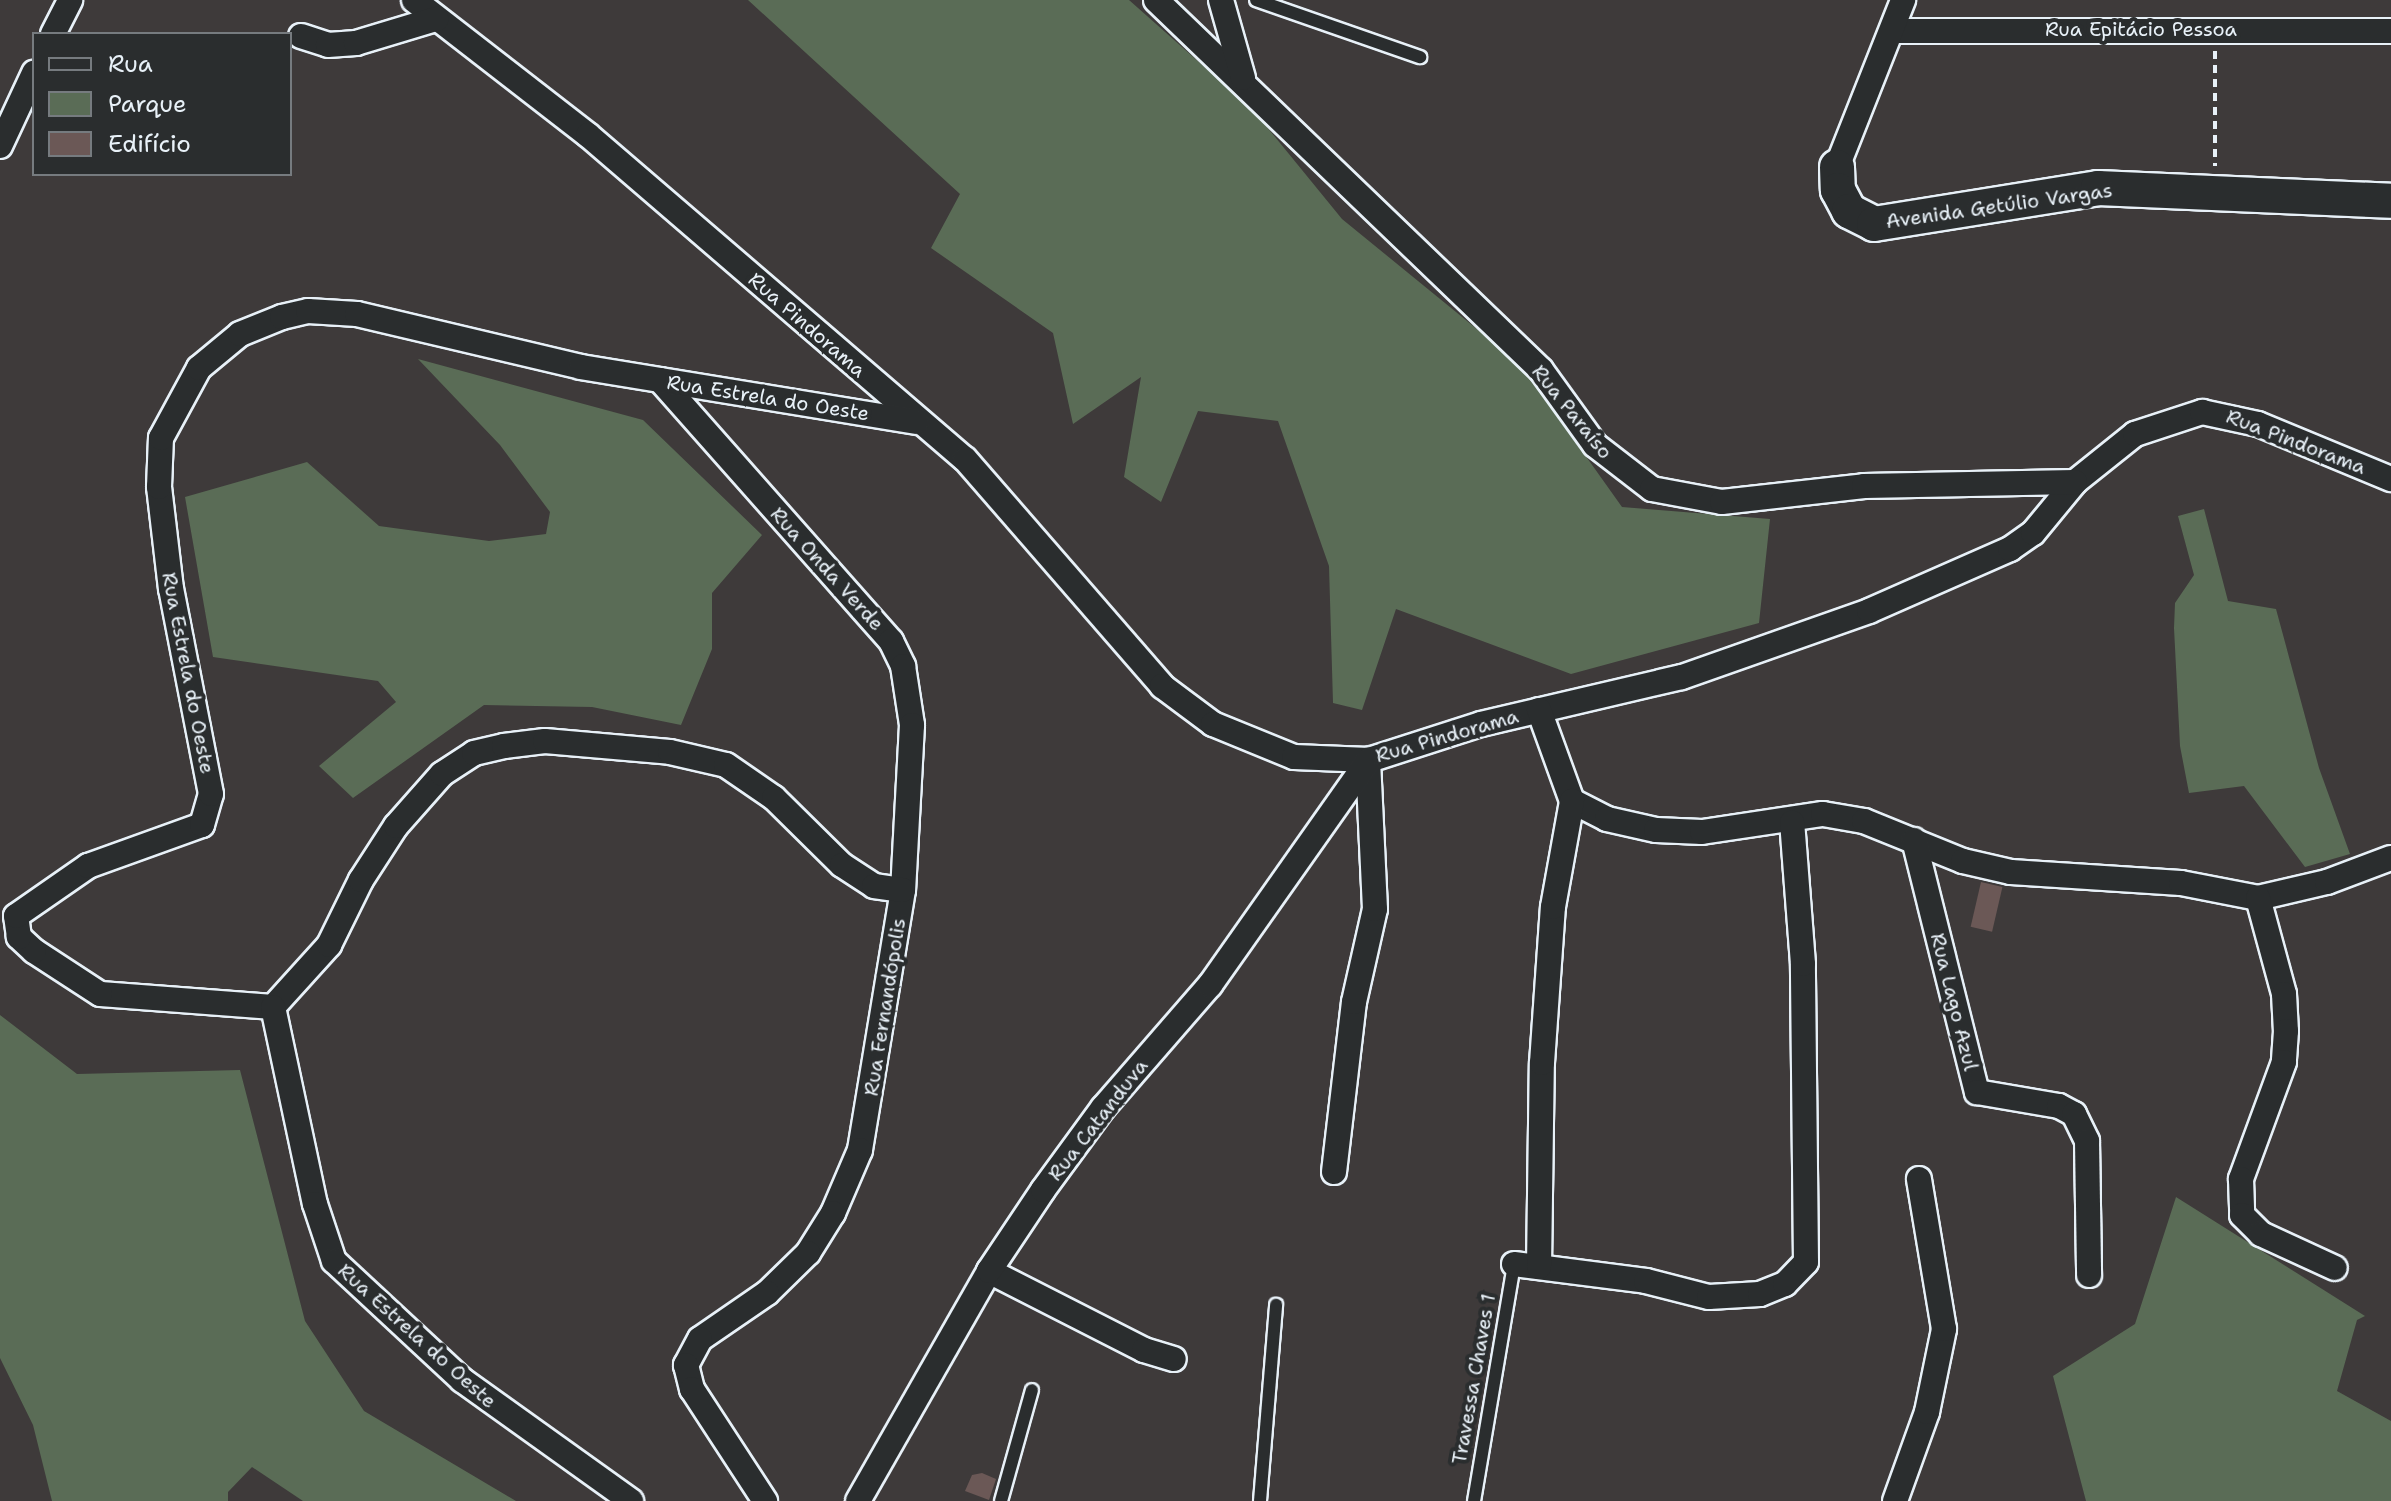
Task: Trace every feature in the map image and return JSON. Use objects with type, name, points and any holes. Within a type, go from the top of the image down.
[{"type":"street","points":[[54,32],[70,0]]},
{"type":"street","name":"Rua Pindorama","points":[[414,0],[588,135],[1002,496],[1162,686],[1213,724],[1260,748],[1294,757],[1369,760],[1539,710],[1682,677],[1869,611],[2010,549],[2033,533],[2075,482],[2135,434],[2202,412],[2258,424],[2391,479]]},
{"type":"street","name":"Rua Paraíso","points":[[1156,0],[1244,81],[1541,370],[1595,445],[1652,489],[1722,502],[1864,486],[2075,482]]},
{"type":"street","points":[[1221,0],[1244,81]]},
{"type":"street","points":[[1837,167],[1903,0]]},
{"type":"street","points":[[301,36],[328,45],[356,43],[436,19]]},
{"type":"street","name":"Rua Epitácio Pessoa","points":[[1892,31],[2391,31]]},
{"type":"street","points":[[0,146],[32,77]]},
{"type":"street","name":"Avenida Getúlio Vargas","points":[[1837,167],[1838,190],[1849,211],[1874,224],[2098,188],[2215,190],[2391,201]]},
{"type":"street","name":"Rua Estrela do Oeste","points":[[631,1501],[462,1380],[334,1261],[320,1226],[273,1007],[100,994],[19,937],[16,916],[88,866],[202,825],[211,794],[171,589],[159,487],[161,438],[174,407],[199,368],[240,334],[308,311],[401,322],[581,367],[917,422]]},
{"type":"street","name":"Rua Onda Verde","points":[[660,380],[891,641],[903,666],[912,725],[903,890]]},
{"type":"street","points":[[1539,710],[1572,801],[1553,907],[1542,1063],[1539,1267]]},
{"type":"street","name":"Rua Fernandópolis","points":[[273,1007],[329,945],[361,880],[423,795],[442,774],[474,753],[504,746],[545,741],[670,752],[726,765],[774,798],[842,865],[874,886],[903,890],[860,1150],[833,1213],[808,1253],[767,1293],[700,1339],[686,1365],[692,1389],[765,1501]]},
{"type":"street","points":[[1334,1172],[1354,1002],[1375,909],[1369,760]]},
{"type":"street","name":"Rua Catanduva","points":[[858,1501],[989,1271],[1103,1108],[1218,974],[1369,760]]},
{"type":"street","points":[[1572,801],[1607,819],[1656,830],[1702,832],[1792,822],[1823,814],[1864,821],[1963,861],[2011,872],[2181,883],[2258,898],[2327,882],[2391,858]]},
{"type":"street","points":[[1514,1264],[1646,1281],[1709,1297],[1760,1294],[1785,1284],[1806,1262],[1803,964],[1792,822]]},
{"type":"street","name":"Rua Lago Azul","points":[[1914,840],[1977,1092],[2059,1106],[2074,1114]]},
{"type":"street","points":[[2258,898],[2284,994],[2284,1062],[2241,1179],[2240,1207],[2261,1234],[2335,1268]]},
{"type":"street","points":[[2074,1114],[2093,1119],[2102,1149]]},
{"type":"street","points":[[2074,1114],[2087,1141],[2091,1177],[2089,1275]]},
{"type":"street","points":[[1895,1501],[1927,1412],[1944,1329],[1919,1179]]},
{"type":"street","points":[[989,1271],[1144,1350],[1174,1359]]},
{"type":"lane","points":[[1256,0],[1420,57]]},
{"type":"lane","name":"Travessa Chaves 1","points":[[1474,1501],[1514,1264]]},
{"type":"lane","points":[[1260,1501],[1276,1305]]},
{"type":"lane","points":[[1001,1501],[1032,1390]]},
{"type":"path","points":[[2214,29],[2215,190]]},
{"type":"green space","points":[[748,0],[1129,0],[1253,110],[1342,219],[1521,365],[1622,507],[1770,519],[1759,623],[1571,674],[1396,609],[1362,710],[1333,703],[1329,566],[1278,421],[1198,411],[1161,502],[1124,477],[1141,377],[1073,424],[1053,333],[931,248],[960,194]]},
{"type":"green space","points":[[418,359],[643,420],[762,535],[712,593],[712,649],[681,725],[592,707],[484,705],[353,798],[319,766],[396,702],[378,681],[213,657],[185,497],[307,462],[379,526],[489,541],[546,534],[550,512],[500,445]]},
{"type":"green space","points":[[2204,509],[2228,601],[2276,609],[2319,768],[2350,854],[2305,867],[2244,786],[2189,793],[2180,746],[2174,628],[2175,603],[2194,575],[2178,516]]},
{"type":"green space","points":[[0,1015],[77,1074],[240,1070],[305,1321],[364,1411],[516,1501],[303,1501],[252,1467],[228,1492],[228,1501],[52,1501],[33,1425],[0,1358]]},
{"type":"green space","points":[[2176,1197],[2365,1316],[2357,1320],[2337,1391],[2391,1421],[2391,1501],[2086,1501],[2053,1376],[2135,1324]]},
{"type":"building","points":[[1981,882],[2002,887],[1992,932],[1971,927]]},
{"type":"building","points":[[982,1473],[996,1479],[989,1500],[965,1491],[972,1475]]}]
